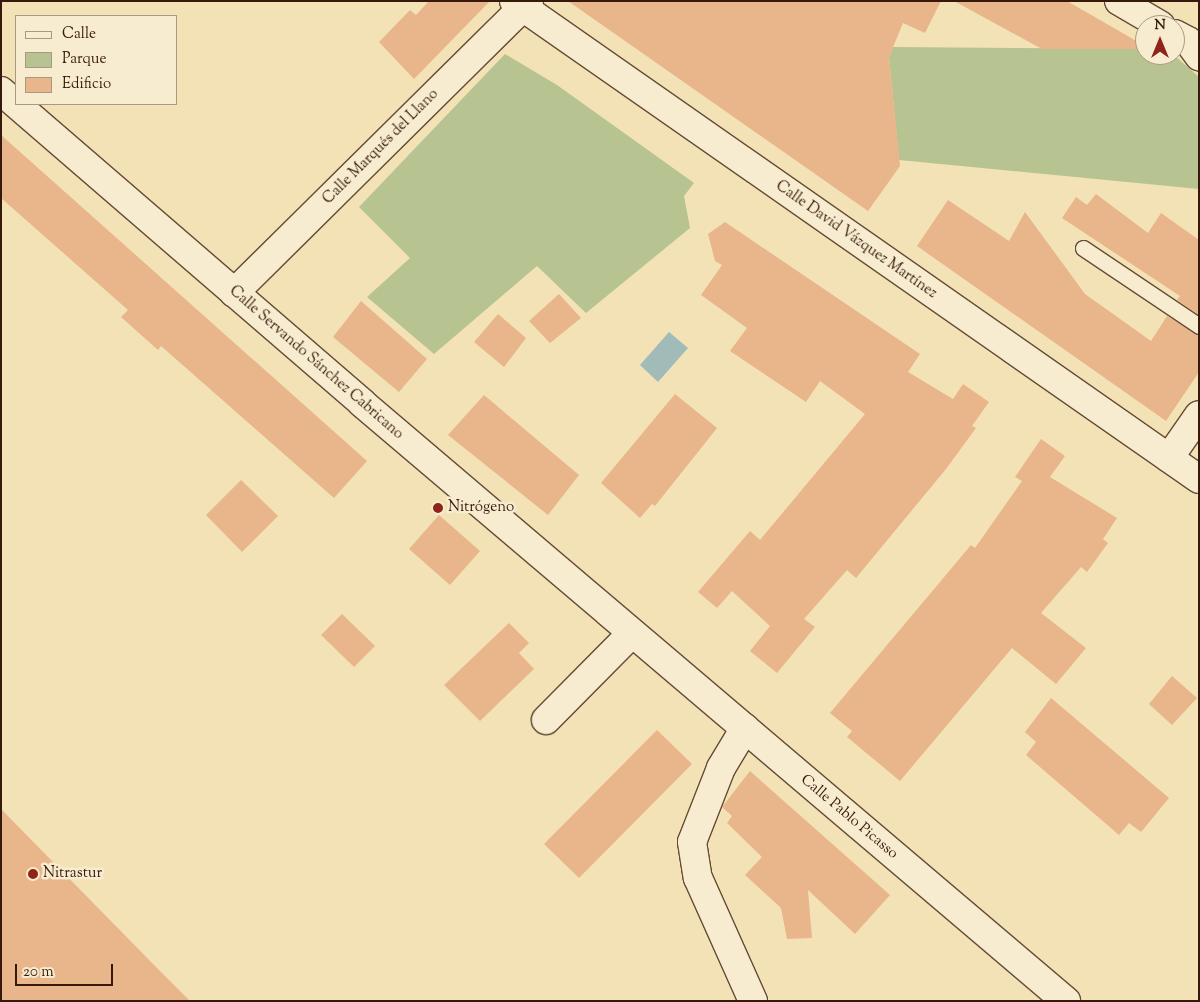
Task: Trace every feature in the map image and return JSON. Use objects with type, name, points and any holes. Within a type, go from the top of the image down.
[{"type":"street","points":[[1120,1],[1143,15]]},
{"type":"street","name":"Calle Marqués del Llano","points":[[234,293],[522,3]]},
{"type":"street","name":"Calle David Vázquez Martínez","points":[[522,3],[1199,479]]},
{"type":"street","points":[[1185,39],[1199,56]]},
{"type":"street","name":"Calle Servando Sánchez Cabricano","points":[[1,91],[15,103]]},
{"type":"street","name":"Calle Servando Sánchez Cabricano","points":[[17,105],[632,633]]},
{"type":"street","points":[[1169,458],[1199,415]]},
{"type":"street","points":[[546,720],[632,633]]},
{"type":"street","name":"Calle Pablo Picasso","points":[[632,633],[1066,1001]]},
{"type":"street","points":[[745,728],[721,768],[692,842],[698,878],[753,1001]]},
{"type":"lane","points":[[1083,248],[1199,326]]},
{"type":"green space","points":[[893,47],[1135,49],[1135,65],[1185,65],[1199,77],[1199,189],[899,160],[889,57]]},
{"type":"green space","points":[[505,54],[557,85],[694,183],[684,196],[690,228],[586,313],[537,266],[434,354],[367,297],[410,258],[359,207]]},
{"type":"water","points":[[669,332],[688,348],[658,382],[640,365]]},
{"type":"building","points":[[429,1],[490,1],[414,79],[379,42],[410,10],[416,15]]},
{"type":"building","points":[[568,1],[941,1],[925,33],[903,23],[889,57],[900,166],[868,211]]},
{"type":"building","points":[[954,1],[1067,1],[1135,40],[1135,49],[1042,49]]},
{"type":"building","points":[[1,135],[367,461],[334,498],[161,346],[158,350],[121,317],[128,310],[1,198]]},
{"type":"building","points":[[1096,194],[1148,233],[1161,213],[1199,240],[1199,315],[1177,300],[1180,296],[1062,218],[1076,197],[1087,205]]},
{"type":"building","points":[[948,200],[1009,241],[1025,212],[1085,294],[1151,341],[1167,316],[1199,335],[1199,372],[1166,421],[917,246]]},
{"type":"building","points":[[725,222],[920,354],[908,372],[953,399],[963,384],[989,402],[972,426],[976,428],[946,469],[856,578],[847,570],[804,619],[815,627],[777,673],[750,651],[770,626],[732,591],[717,608],[698,592],[750,531],[760,540],[865,414],[820,381],[806,402],[730,351],[747,328],[701,295],[722,265],[715,261],[708,234]]},
{"type":"building","points":[[559,294],[581,318],[550,343],[529,321]]},
{"type":"building","points":[[361,301],[427,359],[399,392],[333,337]]},
{"type":"building","points":[[498,314],[526,338],[504,367],[474,342]]},
{"type":"building","points":[[675,394],[717,428],[655,506],[652,504],[640,518],[601,483]]},
{"type":"building","points":[[484,395],[579,475],[548,515],[448,435]]},
{"type":"building","points":[[1041,439],[1065,456],[1050,477],[1117,518],[1103,539],[1108,543],[1087,572],[1081,567],[1041,613],[1086,648],[1056,684],[1012,648],[900,781],[847,737],[852,731],[830,713],[971,545],[975,548],[1022,481],[1015,477]]},
{"type":"building","points":[[241,480],[278,516],[242,552],[206,515]]},
{"type":"building","points":[[439,515],[480,551],[450,585],[409,549]]},
{"type":"building","points":[[342,614],[375,646],[354,667],[321,635]]},
{"type":"building","points":[[509,623],[529,643],[519,653],[534,669],[480,721],[444,685]]},
{"type":"building","points":[[1172,676],[1197,698],[1172,725],[1149,704]]},
{"type":"building","points":[[1051,698],[1169,798],[1141,832],[1129,823],[1119,835],[1026,755],[1036,742],[1025,732]]},
{"type":"building","points":[[657,730],[692,764],[579,878],[544,844]]},
{"type":"building","points":[[750,771],[890,895],[855,934],[808,890],[812,938],[787,939],[781,908],[745,875],[762,857],[727,823],[732,816],[722,807]]},
{"type":"building","name":"Nitrastur","points":[[1,809],[158,969],[190,1001],[1,1001]]},
{"type":"place","name":"Nitrógeno","points":[[438,508]]},
{"type":"place","name":"Nitrastur","points":[[33,874]]}]
